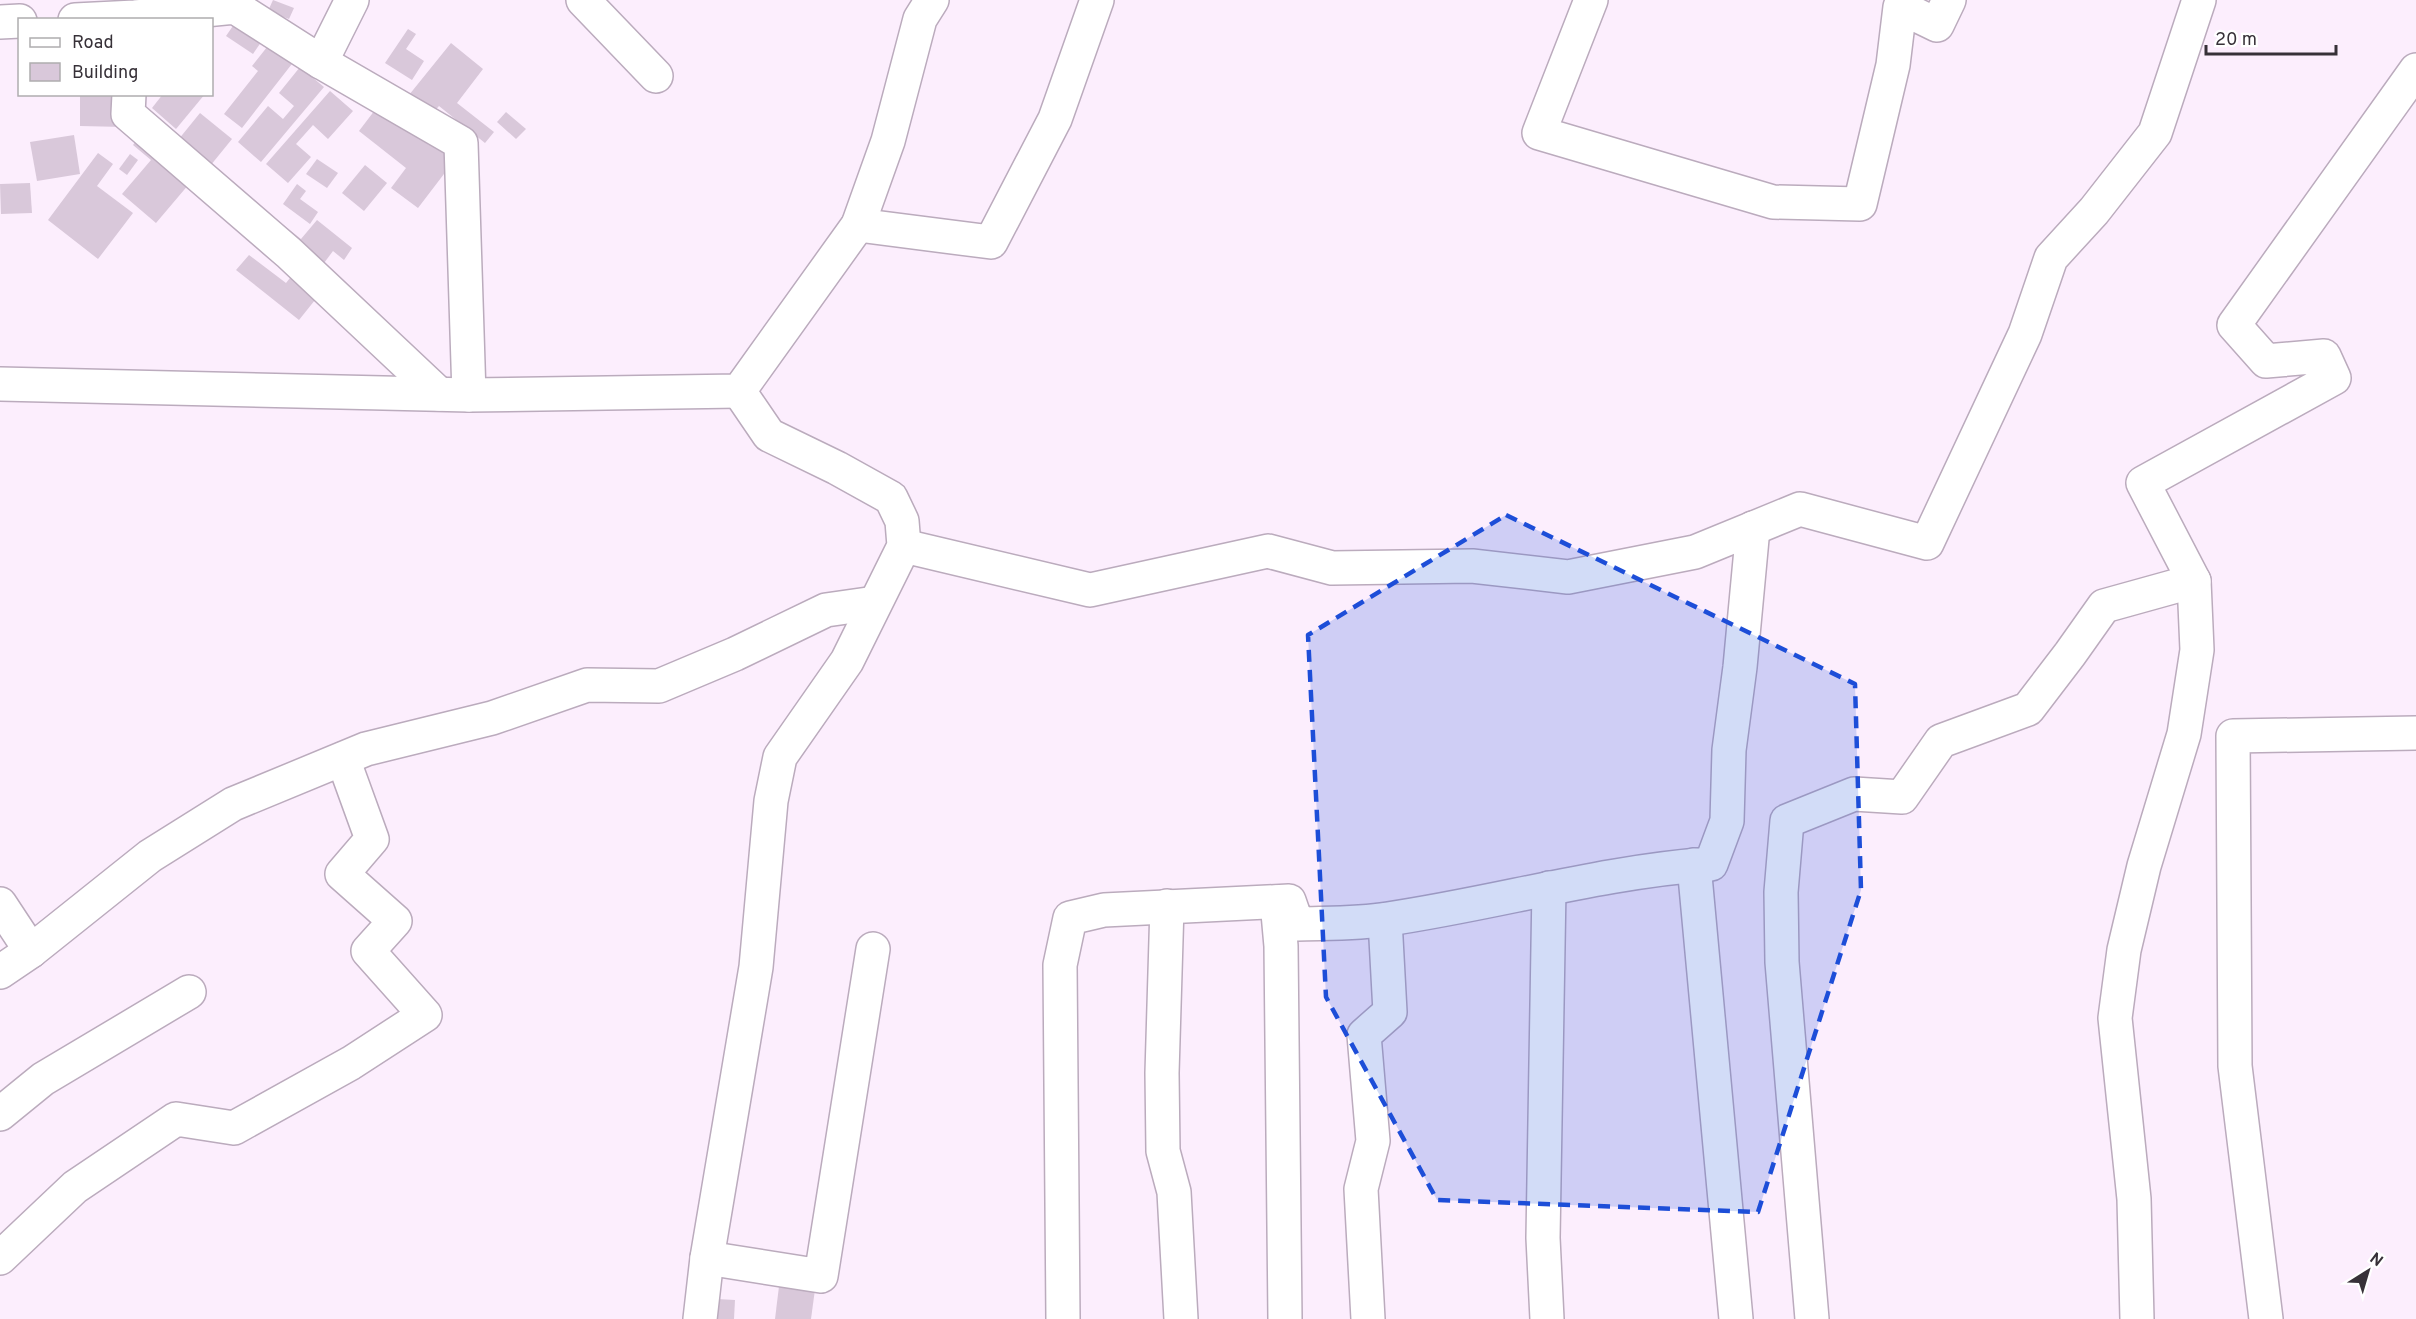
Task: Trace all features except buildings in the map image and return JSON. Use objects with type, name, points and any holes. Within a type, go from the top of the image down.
[{"type":"street","points":[[321,62],[352,0]]},
{"type":"street","points":[[583,0],[656,76]]},
{"type":"street","points":[[739,391],[858,225],[888,141],[921,19],[932,0]]},
{"type":"street","points":[[858,225],[991,242],[1055,119],[1097,0]]},
{"type":"street","points":[[1591,0],[1539,133],[1773,202],[1860,204],[1893,65],[1900,8],[1937,25],[1949,0]]},
{"type":"street","points":[[904,546],[1090,590],[1268,551],[1332,568],[1472,566],[1568,577],[1695,552],[1800,509],[1927,543],[2025,334],[2051,258],[2094,211],[2155,133],[2199,0]]},
{"type":"street","points":[[135,18],[235,7],[321,62],[461,143],[454,394]]},
{"type":"street","points":[[0,22],[18,21]]},
{"type":"street","points":[[2137,1319],[2134,1198],[2115,1018],[2124,950],[2144,866],[2184,734],[2197,650],[2194,581],[2143,483],[2334,378],[2324,356],[2266,361],[2234,325],[2416,70]]},
{"type":"street","points":[[129,96],[128,114],[454,394]]},
{"type":"street","points":[[0,384],[454,394],[739,391]]},
{"type":"street","points":[[700,1319],[707,1258],[756,967],[771,801],[780,757],[847,661],[904,546],[902,521],[891,498],[837,468],[769,435],[739,391]]},
{"type":"street","points":[[1063,1319],[1060,964],[1070,918],[1104,910],[1289,901],[1296,924],[1385,920],[1646,870],[1711,864],[1727,821],[1729,750],[1740,667],[1753,528]]},
{"type":"street","points":[[1812,1319],[1782,962],[1781,892],[1787,821],[1854,794],[1902,797],[1941,741],[2028,709],[2104,606],[2194,581]]},
{"type":"street","points":[[0,972],[31,951],[150,856],[233,804],[366,749],[492,718],[587,685],[659,686],[735,654],[826,610],[875,603]]},
{"type":"street","points":[[2266,1319],[2235,1066],[2233,736],[2416,733]]},
{"type":"street","points":[[0,1258],[75,1187],[176,1119],[234,1128],[351,1063],[425,1015],[368,951],[395,921],[342,874],[372,839],[343,759]]},
{"type":"street","points":[[1694,865],[1736,1319]]},
{"type":"street","points":[[1547,1319],[1543,1238],[1549,888]]},
{"type":"street","points":[[1277,902],[1281,946],[1286,1319]]},
{"type":"street","points":[[0,904],[31,951]]},
{"type":"street","points":[[1167,906],[1162,1151],[1174,1192],[1181,1319]]},
{"type":"street","points":[[1368,1319],[1361,1189],[1373,1141],[1364,1035],[1390,1012],[1385,920]]},
{"type":"street","points":[[707,1258],[820,1276],[873,949]]},
{"type":"street","points":[[0,1114],[43,1079],[189,992]]},
{"type":"highlighted area","points":[[1506,515],[1855,684],[1861,890],[1758,1212],[1437,1200],[1326,997],[1308,635]]}]
